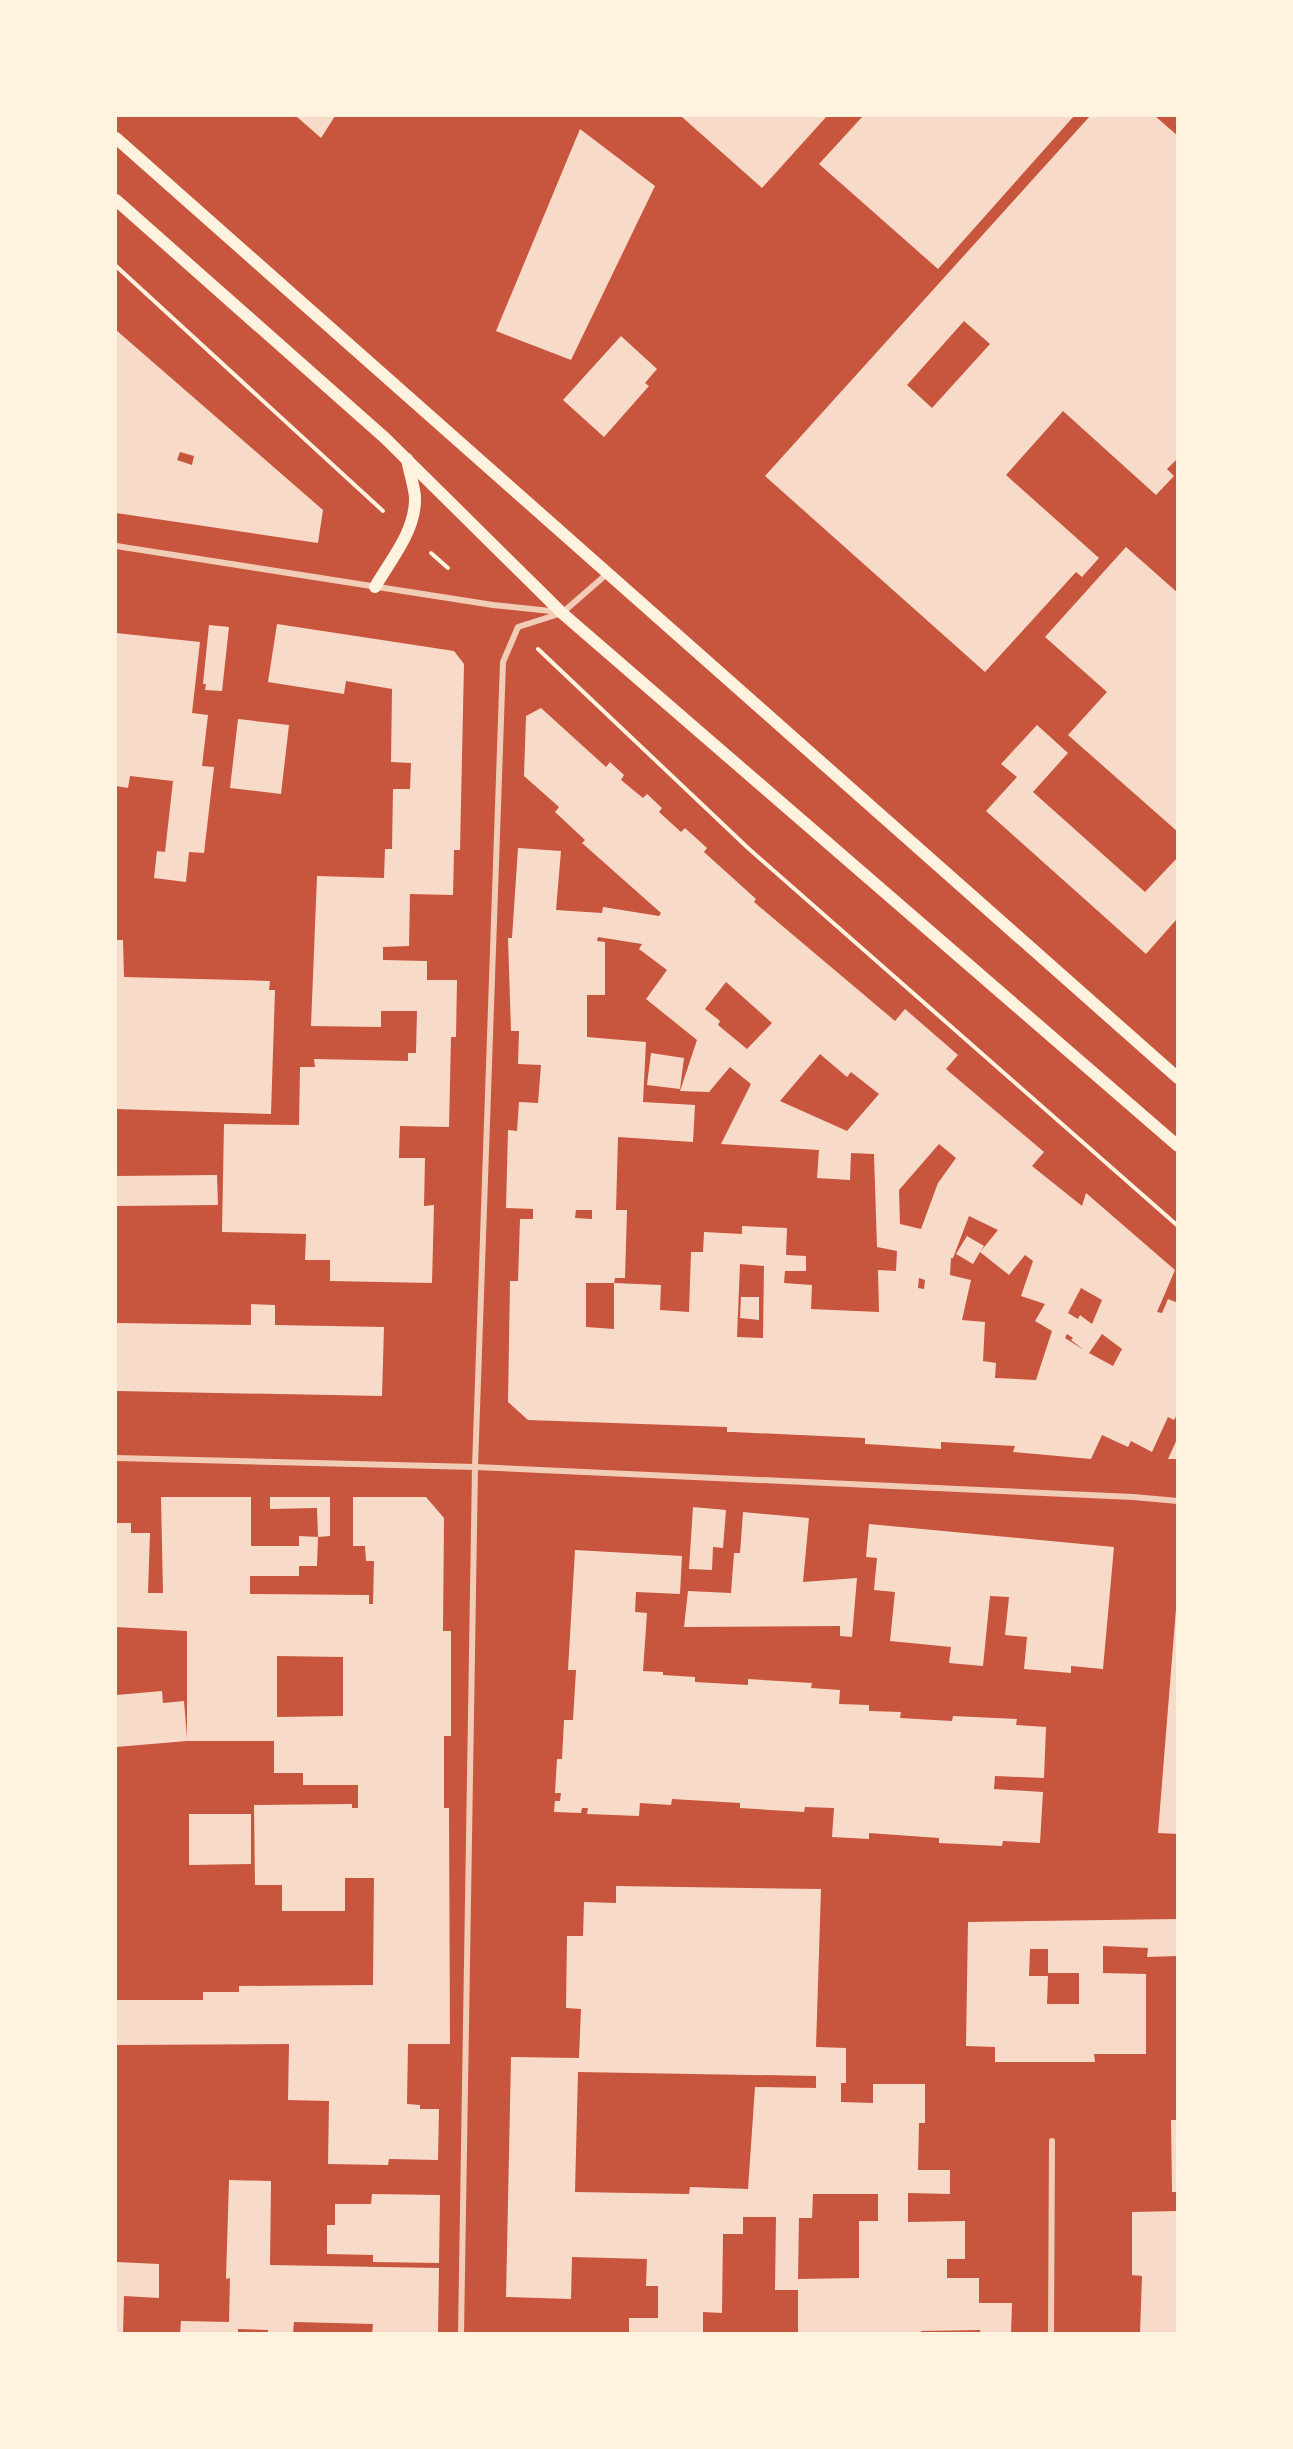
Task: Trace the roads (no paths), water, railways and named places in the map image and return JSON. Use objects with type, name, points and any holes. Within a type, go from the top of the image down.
[{"type":"main road","points":[[116,138],[1178,1078]]},
{"type":"main road","points":[[116,200],[407,458],[562,613],[1178,1146]]},
{"type":"main road","points":[[375,587],[408,533],[414,513],[415,496],[407,458]]},
{"type":"street","points":[[116,546],[493,605],[562,613]]},
{"type":"street","points":[[461,2334],[475,1467],[503,662],[518,627],[562,613],[609,573]]},
{"type":"street","points":[[116,1458],[475,1467],[1133,1497],[1178,1501]]},
{"type":"street","points":[[1052,2142],[1052,2334]]}]
